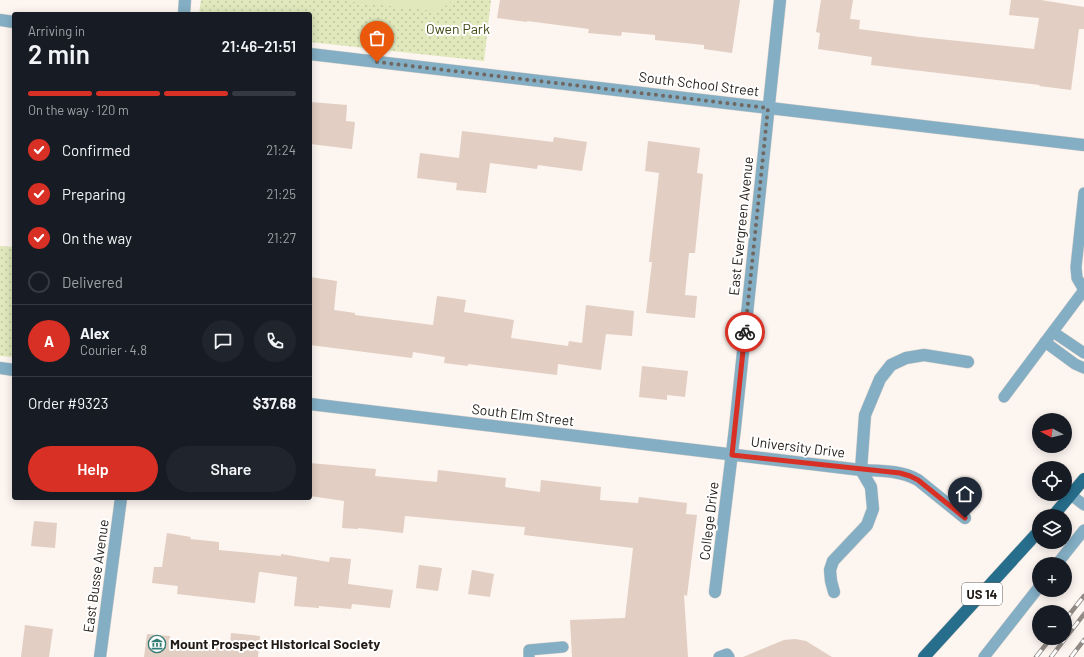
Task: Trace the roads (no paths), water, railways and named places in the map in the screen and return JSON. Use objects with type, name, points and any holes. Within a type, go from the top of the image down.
[{"type":"main road","points":[[1072,494],[1084,479]]},
{"type":"main road","points":[[1059,509],[1066,501]]},
{"type":"main road","name":"US 14","points":[[924,657],[1032,539]]},
{"type":"street","points":[[184,12],[186,0]]},
{"type":"street","name":"East Evergreen Avenue","points":[[732,455],[780,0]]},
{"type":"street","points":[[0,20],[12,22]]},
{"type":"street","name":"South School Street","points":[[312,54],[1084,145]]},
{"type":"street","points":[[861,470],[865,415],[880,379],[891,365],[906,358],[924,355],[968,362]]},
{"type":"street","points":[[0,368],[12,370]]},
{"type":"street","name":"South Elm Street","points":[[312,404],[732,455]]},
{"type":"street","name":"University Drive","points":[[732,455],[900,473],[918,480],[965,518]]},
{"type":"street","name":"College Drive","points":[[716,592],[732,455]]},
{"type":"street","name":"University Drive","points":[[834,592],[830,570],[833,561],[867,525],[873,509],[871,487],[861,470]]},
{"type":"street","name":"East Busse Avenue","points":[[100,657],[121,500]]},
{"type":"lane","points":[[1004,397],[1084,290],[1077,278],[1076,267],[1084,193]]},
{"type":"lane","points":[[1053,332],[1084,353]]},
{"type":"lane","points":[[1045,342],[1075,364],[1084,368]]},
{"type":"lane","points":[[1072,496],[1084,505]]},
{"type":"lane","points":[[1063,557],[1084,530]]},
{"type":"lane","points":[[984,657],[1032,596]]},
{"type":"lane","points":[[529,657],[529,650],[563,647]]},
{"type":"lane","points":[[719,657],[727,654],[729,657]]},
{"type":"railway","points":[[1072,611],[1084,596]]},
{"type":"railway","points":[[1051,657],[1084,614]]},
{"type":"railway","points":[[1071,657],[1084,640]]},
{"type":"railway","points":[[1036,657],[1045,645]]},
{"type":"place","name":"Mount Prospect Historical Society","points":[[157,644]]},
{"type":"park label","name":"Owen Park","points":[[458,29]]}]
